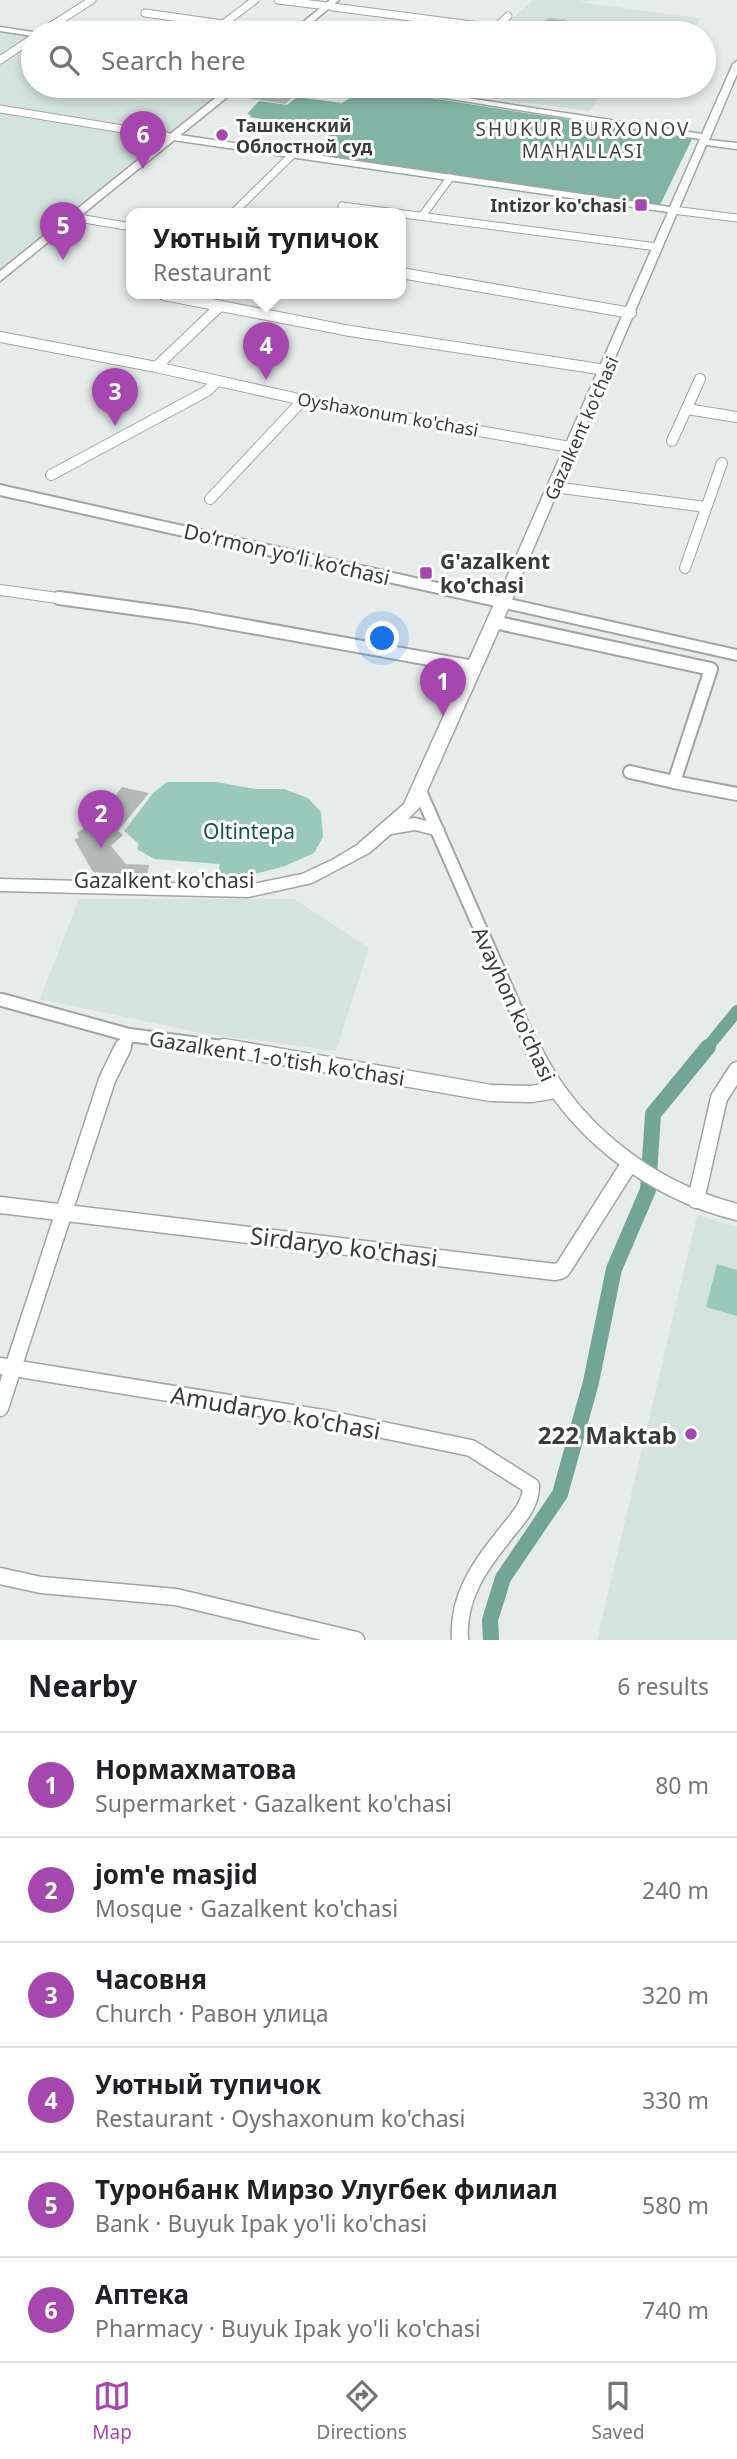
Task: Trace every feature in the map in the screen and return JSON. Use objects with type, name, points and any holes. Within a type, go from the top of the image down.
[{"type":"main road","points":[[310,21],[342,0]]},
{"type":"main road","points":[[314,21],[332,5]]},
{"type":"main road","points":[[170,136],[214,98]]},
{"type":"main road","points":[[0,269],[220,98]]},
{"type":"main road","points":[[0,277],[70,216]]},
{"type":"main road","name":"Do‘rmon yo‘li ko‘chasi","points":[[0,479],[505,597],[737,655]]},
{"type":"main road","name":"Do‘rmon yo‘li ko‘chasi","points":[[0,489],[280,553],[737,644]]},
{"type":"main road","points":[[0,502],[198,546],[280,553]]},
{"type":"main road","name":"Gazalkent ko'chasi","points":[[0,877],[233,892],[278,887],[315,875],[340,863],[363,849],[406,813],[505,597]]},
{"type":"main road","points":[[382,832],[408,824],[435,829]]},
{"type":"main road","name":"Gazalkent ko'chasi","points":[[0,885],[118,885]]},
{"type":"street","points":[[59,21],[92,0]]},
{"type":"street","points":[[227,21],[256,0]]},
{"type":"street","points":[[278,0],[445,21]]},
{"type":"street","points":[[145,13],[202,21]]},
{"type":"street","points":[[503,21],[508,16]]},
{"type":"street","points":[[0,29],[21,33]]},
{"type":"street","points":[[0,60],[21,45]]},
{"type":"street","name":"Gazalkent ko'chasi","points":[[505,597],[631,313],[737,64]]},
{"type":"street","points":[[449,98],[737,146]]},
{"type":"street","points":[[0,109],[292,155],[737,218]]},
{"type":"street","points":[[238,208],[292,155]]},
{"type":"street","points":[[422,216],[450,178]]},
{"type":"street","points":[[342,206],[358,208]]},
{"type":"street","points":[[406,214],[657,247]]},
{"type":"street","points":[[70,216],[126,226]]},
{"type":"street","points":[[406,275],[631,313]]},
{"type":"street","points":[[184,299],[350,331],[606,370]]},
{"type":"street","points":[[156,367],[220,306]]},
{"type":"street","name":"Oyshaxonum ko'chasi","points":[[0,337],[156,367],[303,400],[570,447]]},
{"type":"street","points":[[673,441],[700,379]]},
{"type":"street","points":[[51,475],[207,391],[217,381]]},
{"type":"street","points":[[209,499],[303,400]]},
{"type":"street","points":[[687,410],[737,417]]},
{"type":"street","points":[[685,568],[722,463]]},
{"type":"street","points":[[554,487],[705,507]]},
{"type":"street","points":[[0,590],[190,617],[474,667]]},
{"type":"street","points":[[494,622],[711,669],[674,782]]},
{"type":"street","points":[[630,772],[737,794]]},
{"type":"street","name":"Avayhon ko'chasi","points":[[419,789],[535,1057],[555,1090],[587,1130],[630,1163],[696,1200],[737,1212]]},
{"type":"street","name":"Gazalkent 1-o'tish ko'chasi","points":[[2,1000],[129,1035],[235,1048],[491,1093],[532,1094],[555,1090]]},
{"type":"street","points":[[0,1408],[7,1367],[107,1080],[129,1035]]},
{"type":"street","points":[[696,1200],[719,1098],[737,1070]]},
{"type":"street","name":"Sirdaryo ko'chasi","points":[[0,1205],[555,1272],[562,1270],[630,1163]]},
{"type":"street","name":"Amudaryo ko'chasi","points":[[7,1367],[329,1419],[471,1448],[531,1486],[531,1496],[526,1508],[471,1579],[458,1629],[460,1640]]},
{"type":"street","points":[[0,1576],[41,1585],[176,1597],[356,1640]]},
{"type":"shaded area","points":[[533,0],[597,0],[578,2],[700,18],[698,21],[510,21]]},
{"type":"shaded area","points":[[414,16],[454,21],[408,21]]},
{"type":"shaded area","points":[[0,29],[21,32],[21,98],[213,98],[0,269]]},
{"type":"shaded area","points":[[491,98],[599,98],[589,111]]},
{"type":"shaded area","points":[[79,899],[294,899],[369,948],[336,1051],[196,1032],[40,999]]},
{"type":"shaded area","name":"222 Maktab","points":[[697,1215],[737,1227],[737,1640],[597,1640]]},
{"type":"green space","points":[[296,98],[304,98],[342,103],[350,98],[431,98],[692,139],[660,205],[323,156],[334,140],[320,128],[250,117],[251,115],[247,114],[259,101],[287,105]]},
{"type":"green space","name":"Oltintepa","points":[[167,782],[216,782],[255,789],[284,789],[308,798],[321,812],[323,837],[314,853],[285,866],[216,880],[220,864],[154,859],[137,849],[139,844],[124,831],[154,792]]},
{"type":"green space","points":[[717,1264],[737,1270],[737,1316],[706,1307]]},
{"type":"building","points":[[548,18],[566,20],[565,21],[545,21]]},
{"type":"building","points":[[247,98],[292,98],[285,104]]},
{"type":"building","points":[[122,787],[149,793],[118,831],[123,835],[111,846],[126,864],[149,865],[147,876],[93,872],[74,839],[79,838],[77,833],[97,819]]},
{"type":"waterway","points":[[706,1049],[737,1011]]},
{"type":"waterway","points":[[491,1640],[490,1620],[503,1578],[560,1494],[591,1382],[614,1269],[648,1190],[653,1114],[708,1047]]},
{"type":"place","name":"Ташкенский Облостной суд","points":[[222,135]]},
{"type":"place","name":"Аптека","points":[[143,169]]},
{"type":"place","name":"Intizor ko'chasi","points":[[641,205]]},
{"type":"place","name":"Туронбанк Мирзо Улугбек филиал","points":[[63,260]]},
{"type":"place","name":"Уютный тупичок","points":[[266,380]]},
{"type":"place","name":"Часовня","points":[[115,426]]},
{"type":"place","name":"G'azalkent ko'chasi","points":[[426,573]]},
{"type":"place","name":"Нормахматова","points":[[443,716]]},
{"type":"place","name":"jom'e masjid","points":[[101,848]]},
{"type":"place","name":"222 Maktab","points":[[691,1434]]},
{"type":"district","name":"SHUKUR BURXONOV MAHALLASI","points":[[583,140]]}]
